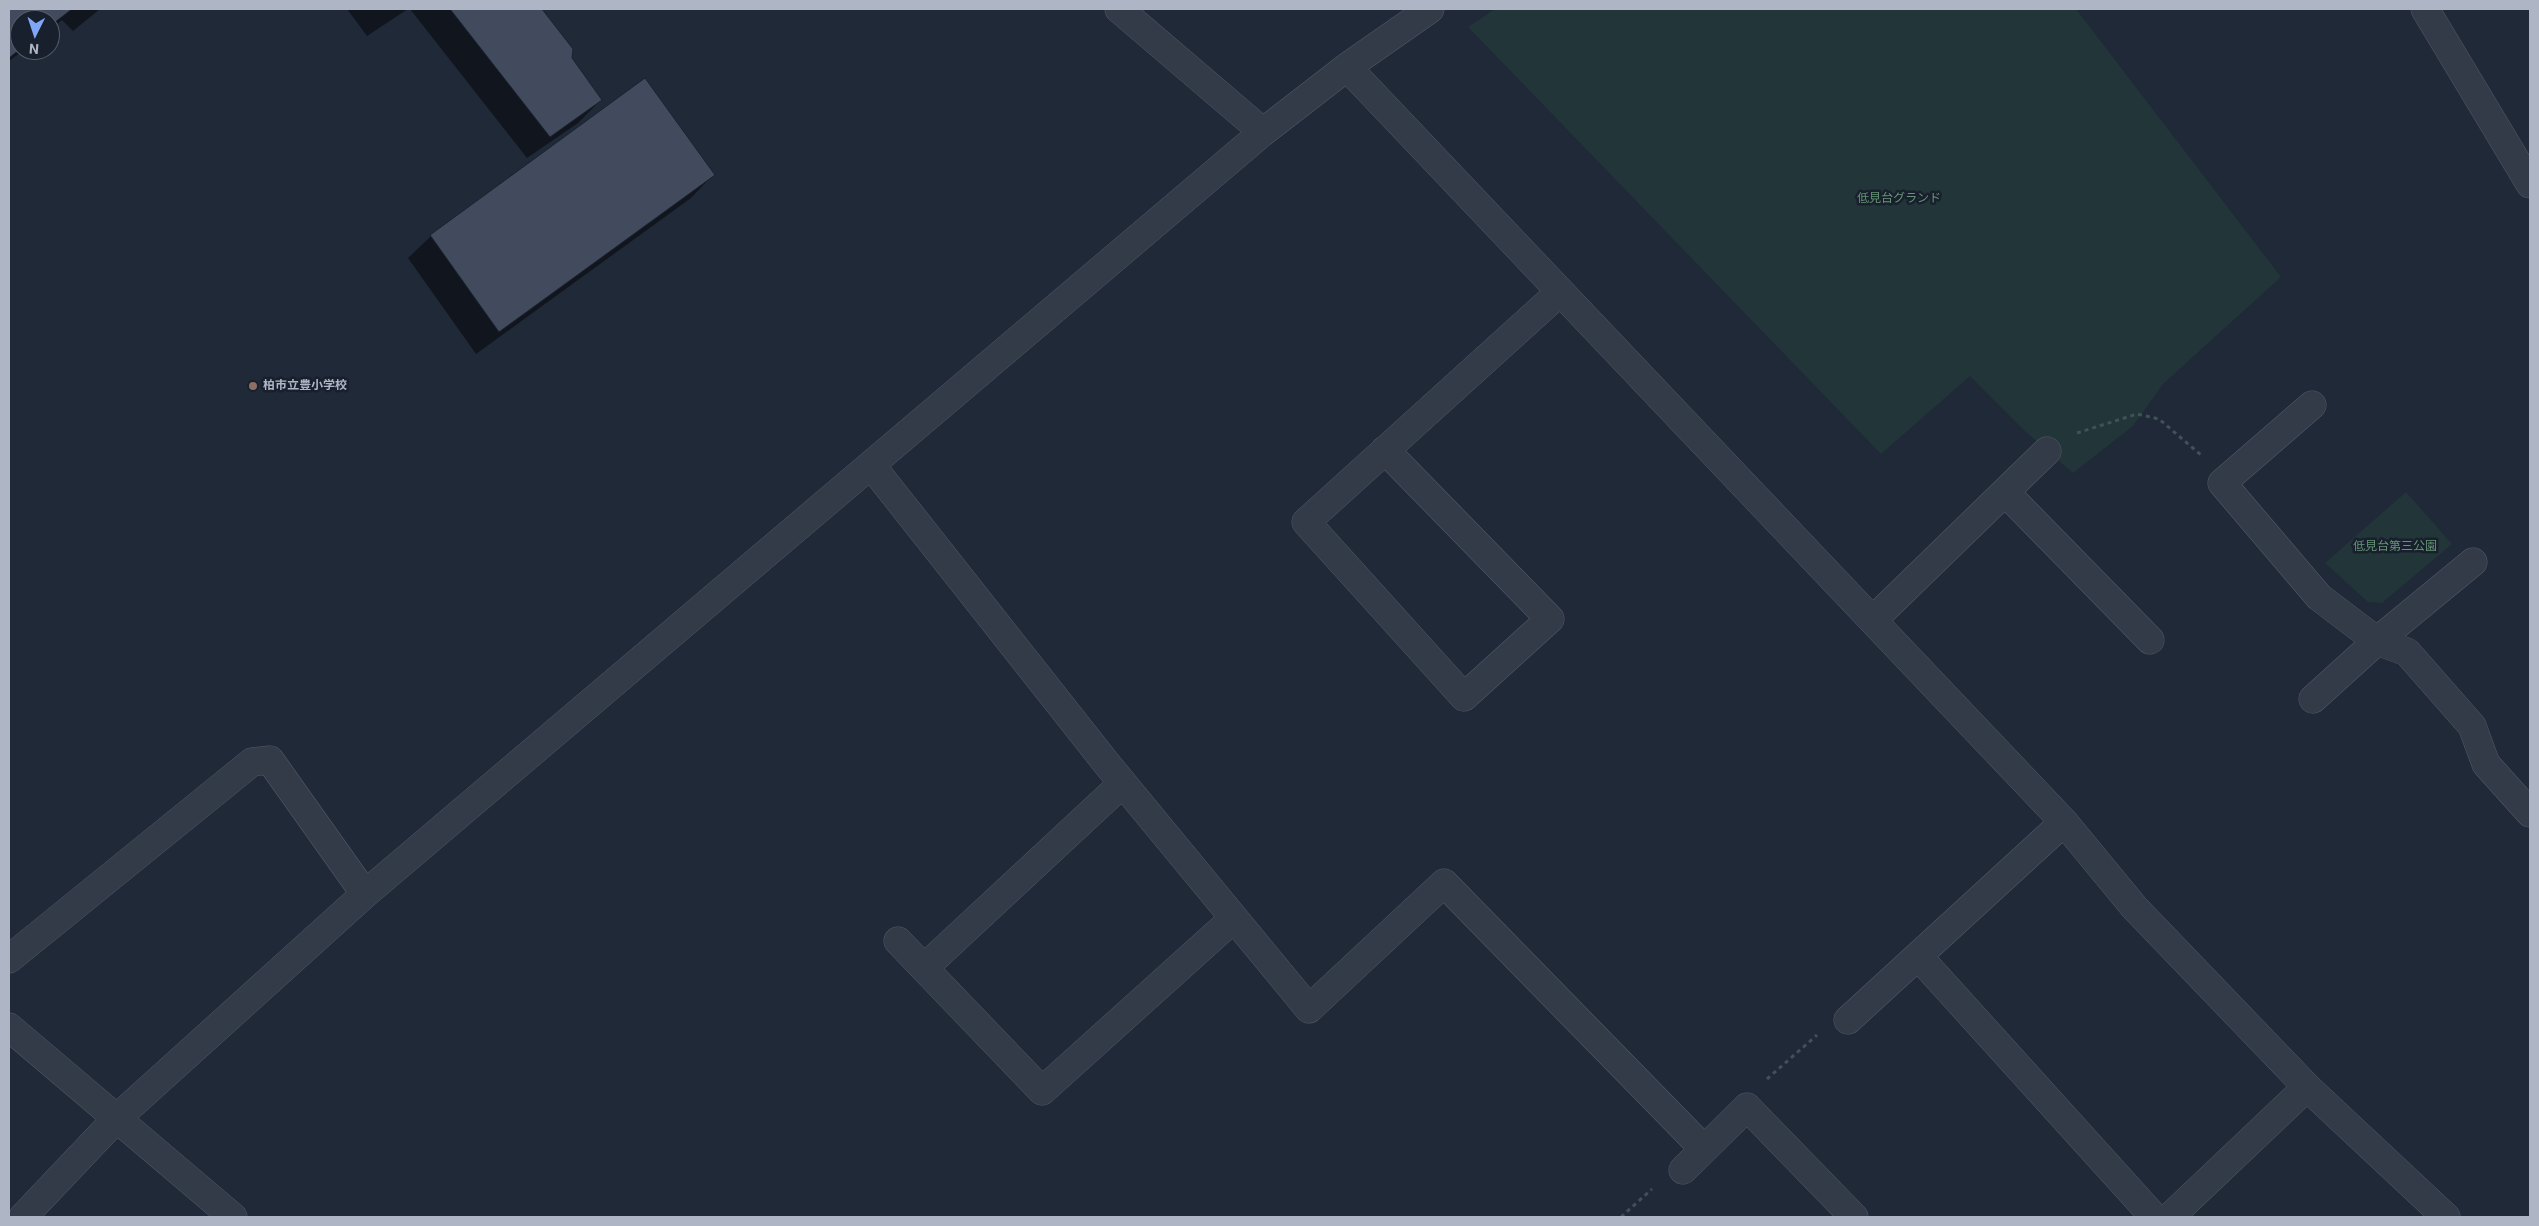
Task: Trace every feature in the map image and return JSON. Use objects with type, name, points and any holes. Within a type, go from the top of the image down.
[{"type":"street","points":[[1119,9],[1263,132]]},
{"type":"street","points":[[23,1217],[117,1118],[366,894],[1263,132],[1346,67],[1430,9]]},
{"type":"street","points":[[2425,9],[2530,184]]},
{"type":"street","points":[[1346,67],[2064,822],[2134,907],[2307,1088],[2446,1217]]},
{"type":"street","points":[[1385,450],[1550,619],[1464,698],[1306,522],[1385,450],[1560,292]]},
{"type":"street","points":[[2312,405],[2222,483],[2319,597],[2377,641],[2407,652],[2472,726],[2486,764],[2530,813]]},
{"type":"street","points":[[1873,620],[2047,451]]},
{"type":"street","points":[[871,465],[1115,773],[1233,919],[1309,1009],[1444,883],[1704,1149]]},
{"type":"street","points":[[2005,492],[2150,640]]},
{"type":"street","points":[[2313,699],[2377,641],[2473,562]]},
{"type":"street","points":[[9,959],[252,762],[270,760],[366,894]]},
{"type":"street","points":[[924,968],[1115,773]]},
{"type":"street","points":[[1848,1020],[2064,822]]},
{"type":"street","points":[[898,941],[1042,1091],[1233,919]]},
{"type":"street","points":[[1918,956],[2154,1217]]},
{"type":"street","points":[[9,1027],[233,1217]]},
{"type":"street","points":[[2170,1217],[2307,1088]]},
{"type":"street","points":[[1683,1170],[1747,1107],[1854,1217]]},
{"type":"path","points":[[2047,451],[2067,437],[2137,414],[2159,419],[2211,463],[2222,483]]},
{"type":"path","points":[[1747,1107],[1754,1092],[1842,1012],[1848,1020]]},
{"type":"green space","name":"低見台グランド","points":[[1495,9],[2076,9],[2281,277],[2163,384],[2133,426],[2073,473],[2025,431],[1970,376],[1881,454],[1468,27]]},
{"type":"green space","name":"低見台第三公園","points":[[2406,492],[2452,544],[2382,603],[2368,602],[2325,563]]},
{"type":"building","points":[[9,9],[72,9],[60,18],[60,10],[10,10],[9,58]]},
{"type":"building","points":[[450,9],[542,9],[573,49],[572,58],[602,100],[550,137]]},
{"type":"building","points":[[645,78],[715,175],[499,332],[430,235]]},
{"type":"place","name":"柏市立豊小学校","points":[[253,386]]}]
